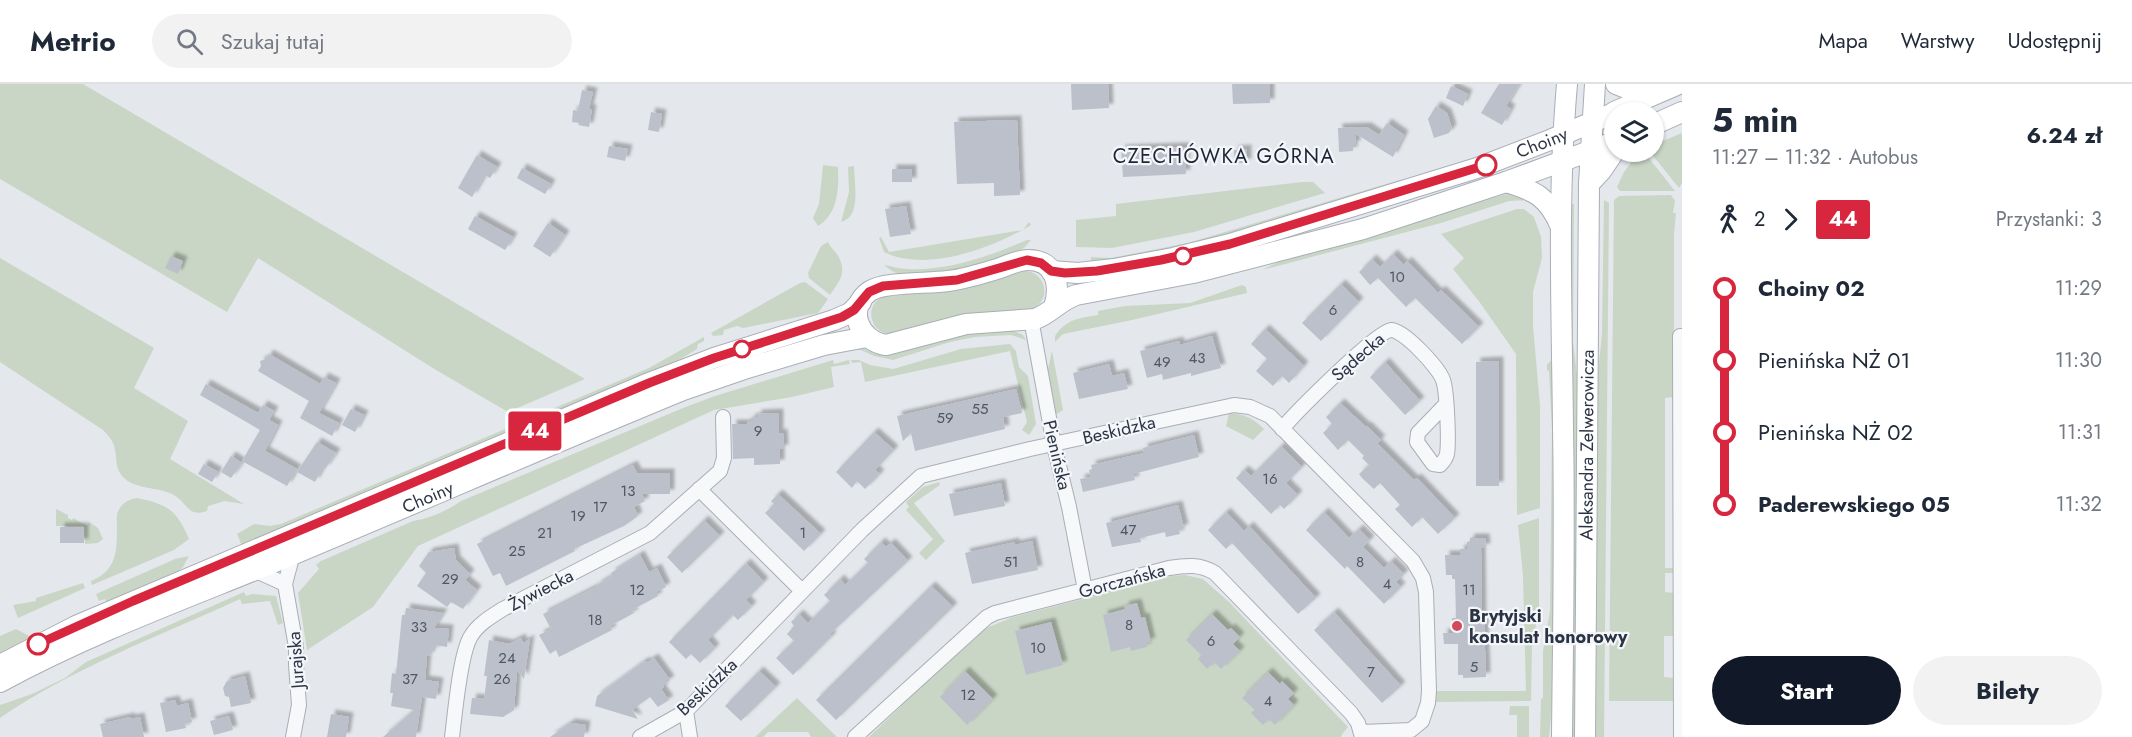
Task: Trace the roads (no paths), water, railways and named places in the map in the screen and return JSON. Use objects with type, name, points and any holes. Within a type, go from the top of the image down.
[{"type":"street","name":"Aleksandra Zelwerowicza","points":[[1562,737],[1561,228],[1563,135],[1567,84]]},
{"type":"street","name":"Aleksandra Zelwerowicza","points":[[1585,737],[1589,152],[1594,84]]},
{"type":"street","points":[[1616,84],[1638,90],[1678,84]]},
{"type":"street","name":"Choiny","points":[[1638,102],[1678,84]]},
{"type":"street","points":[[1664,120],[1682,112]]},
{"type":"street","name":"Choiny","points":[[0,665],[56,635],[189,577],[673,373],[842,317],[854,310],[865,295],[876,288],[957,280],[1031,260],[1041,263],[1051,271],[1078,273],[1121,268],[1179,256],[1230,244],[1456,175],[1604,117]]},
{"type":"street","name":"Choiny","points":[[1031,320],[1041,317],[1063,300],[1076,295],[1183,275],[1326,240],[1506,182],[1604,146]]},
{"type":"street","points":[[1589,184],[1607,162]]},
{"type":"street","points":[[1506,182],[1530,189],[1545,199],[1561,228]]},
{"type":"street","points":[[1051,271],[1058,286],[1054,307]]},
{"type":"street","points":[[861,302],[858,321],[861,330],[877,344],[890,345],[930,332],[966,324],[1031,320]]},
{"type":"street","name":"Pienińska","points":[[1031,320],[1053,445],[1069,507],[1085,590]]},
{"type":"street","name":"Sądecka","points":[[1282,429],[1366,347],[1386,331],[1394,330],[1402,334],[1433,364],[1442,377],[1446,390],[1446,404]]},
{"type":"street","name":"Choiny","points":[[0,682],[90,637],[683,390],[802,351],[840,340],[867,336]]},
{"type":"street","points":[[1681,336],[1681,737]]},
{"type":"street","name":"Beskidzka","points":[[640,737],[686,711],[862,530],[921,476],[1030,449],[1234,405],[1264,412],[1413,561],[1423,578],[1426,592],[1429,691],[1426,712],[1422,721],[1411,730],[1362,735]]},
{"type":"street","name":"Żywiecka","points":[[452,737],[467,645],[472,634],[503,609],[650,532],[720,471],[724,458],[723,417]]},
{"type":"street","points":[[699,489],[802,591]]},
{"type":"street","name":"Jurajska","points":[[293,554],[285,584],[296,647],[299,705],[293,737]]},
{"type":"street","name":"Gorczańska","points":[[855,737],[987,617],[1005,610],[1184,565],[1205,567],[1215,573],[1351,713],[1362,735]]},
{"type":"street","points":[[254,570],[285,584]]},
{"type":"street","points":[[686,711],[690,737]]},
{"type":"place","name":"Brytyjski konsulat honorowy","points":[[1457,626]]},
{"type":"district","name":"CZECHÓWKA GÓRNA","points":[[1224,156]]}]
